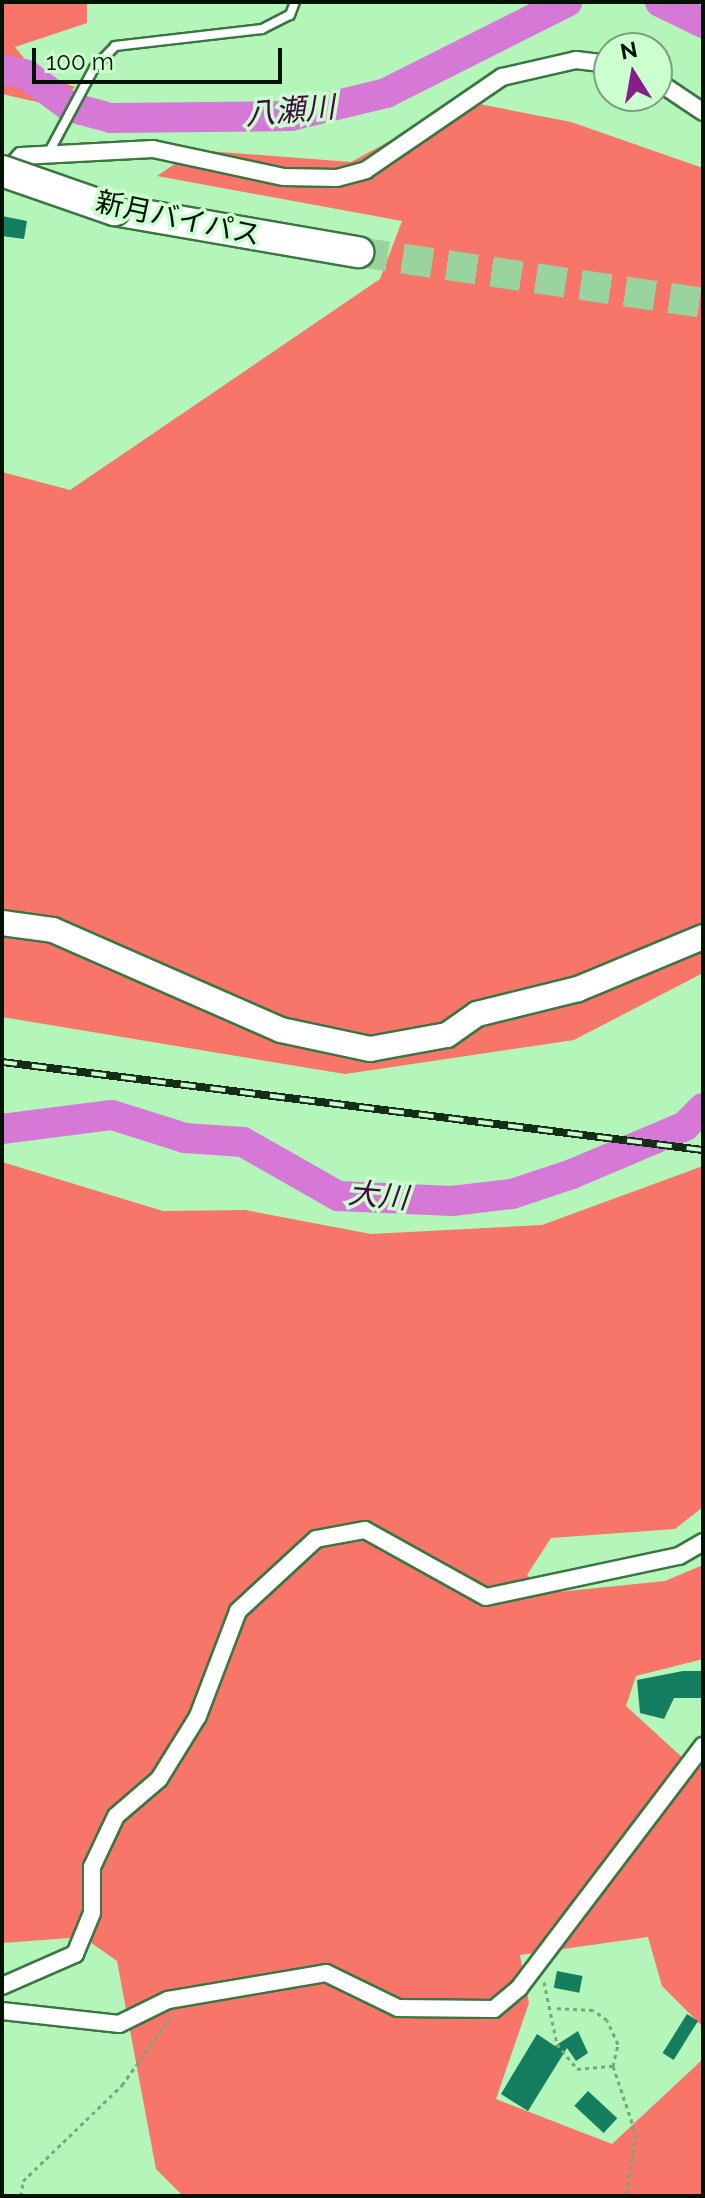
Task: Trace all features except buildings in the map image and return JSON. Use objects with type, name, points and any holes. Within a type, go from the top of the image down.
[{"type":"highway","name":"新月バイパス","points":[[2,171],[114,210],[358,252]]},
{"type":"street","points":[[2,178],[21,156],[49,152],[153,149],[284,177],[337,178],[366,170],[502,77],[576,60],[593,62]]},
{"type":"street","points":[[673,92],[703,112]]},
{"type":"street","points":[[2,923],[53,930],[281,1030],[370,1049],[447,1035],[477,1014],[578,989],[703,937]]},
{"type":"street","points":[[2,1986],[75,1954],[92,1913],[92,1867],[116,1816],[159,1779],[198,1716],[238,1611],[316,1539],[365,1530],[486,1597],[679,1556],[703,1542]]},
{"type":"street","points":[[2,2011],[119,2024],[184,2000],[326,1973],[398,2008],[494,2009],[519,1988],[533,1961],[703,1746]]},
{"type":"lane","points":[[49,152],[94,68],[115,46],[262,29],[290,15],[295,2]]},
{"type":"path","points":[[533,1961],[553,2008],[557,2044],[577,2069],[613,2066]]},
{"type":"path","points":[[21,2196],[23,2181],[122,2085],[184,2000]]},
{"type":"path","points":[[553,2008],[593,2010],[607,2020],[618,2044],[613,2066],[636,2134],[626,2196]]},
{"type":"shaded area","points":[[2,2],[87,2],[87,23],[15,47],[36,73],[75,87],[55,106],[2,94]]},
{"type":"shaded area","points":[[464,101],[571,122],[703,168],[703,973],[574,1040],[345,1074],[2,1017],[2,472],[70,490],[380,279],[402,221],[157,176],[195,150],[351,162]]},
{"type":"shaded area","points":[[2,1162],[163,1211],[245,1210],[371,1234],[542,1225],[703,1166],[703,1507],[675,1529],[551,1538],[527,1575],[548,1593],[665,1581],[703,1565],[703,1659],[636,1676],[626,1706],[696,1770],[703,1766],[703,2027],[662,1986],[648,1937],[520,1955],[529,2003],[496,2099],[612,2144],[703,2059],[703,2196],[183,2196],[156,2169],[117,1961],[83,1937],[2,1943]]},
{"type":"waterway","name":"八瀬川","points":[[2,69],[27,75],[70,107],[111,118],[291,116],[386,93],[567,2]]},
{"type":"waterway","name":"八瀬川","points":[[660,2],[703,23]]},
{"type":"waterway","name":"大川","points":[[2,1129],[112,1115],[185,1138],[243,1142],[338,1196],[452,1201],[512,1194],[572,1174],[685,1126],[703,1108]]},
{"type":"tunnel","points":[[358,252],[703,303]]},
{"type":"railway","points":[[2,1062],[703,1150]]}]
